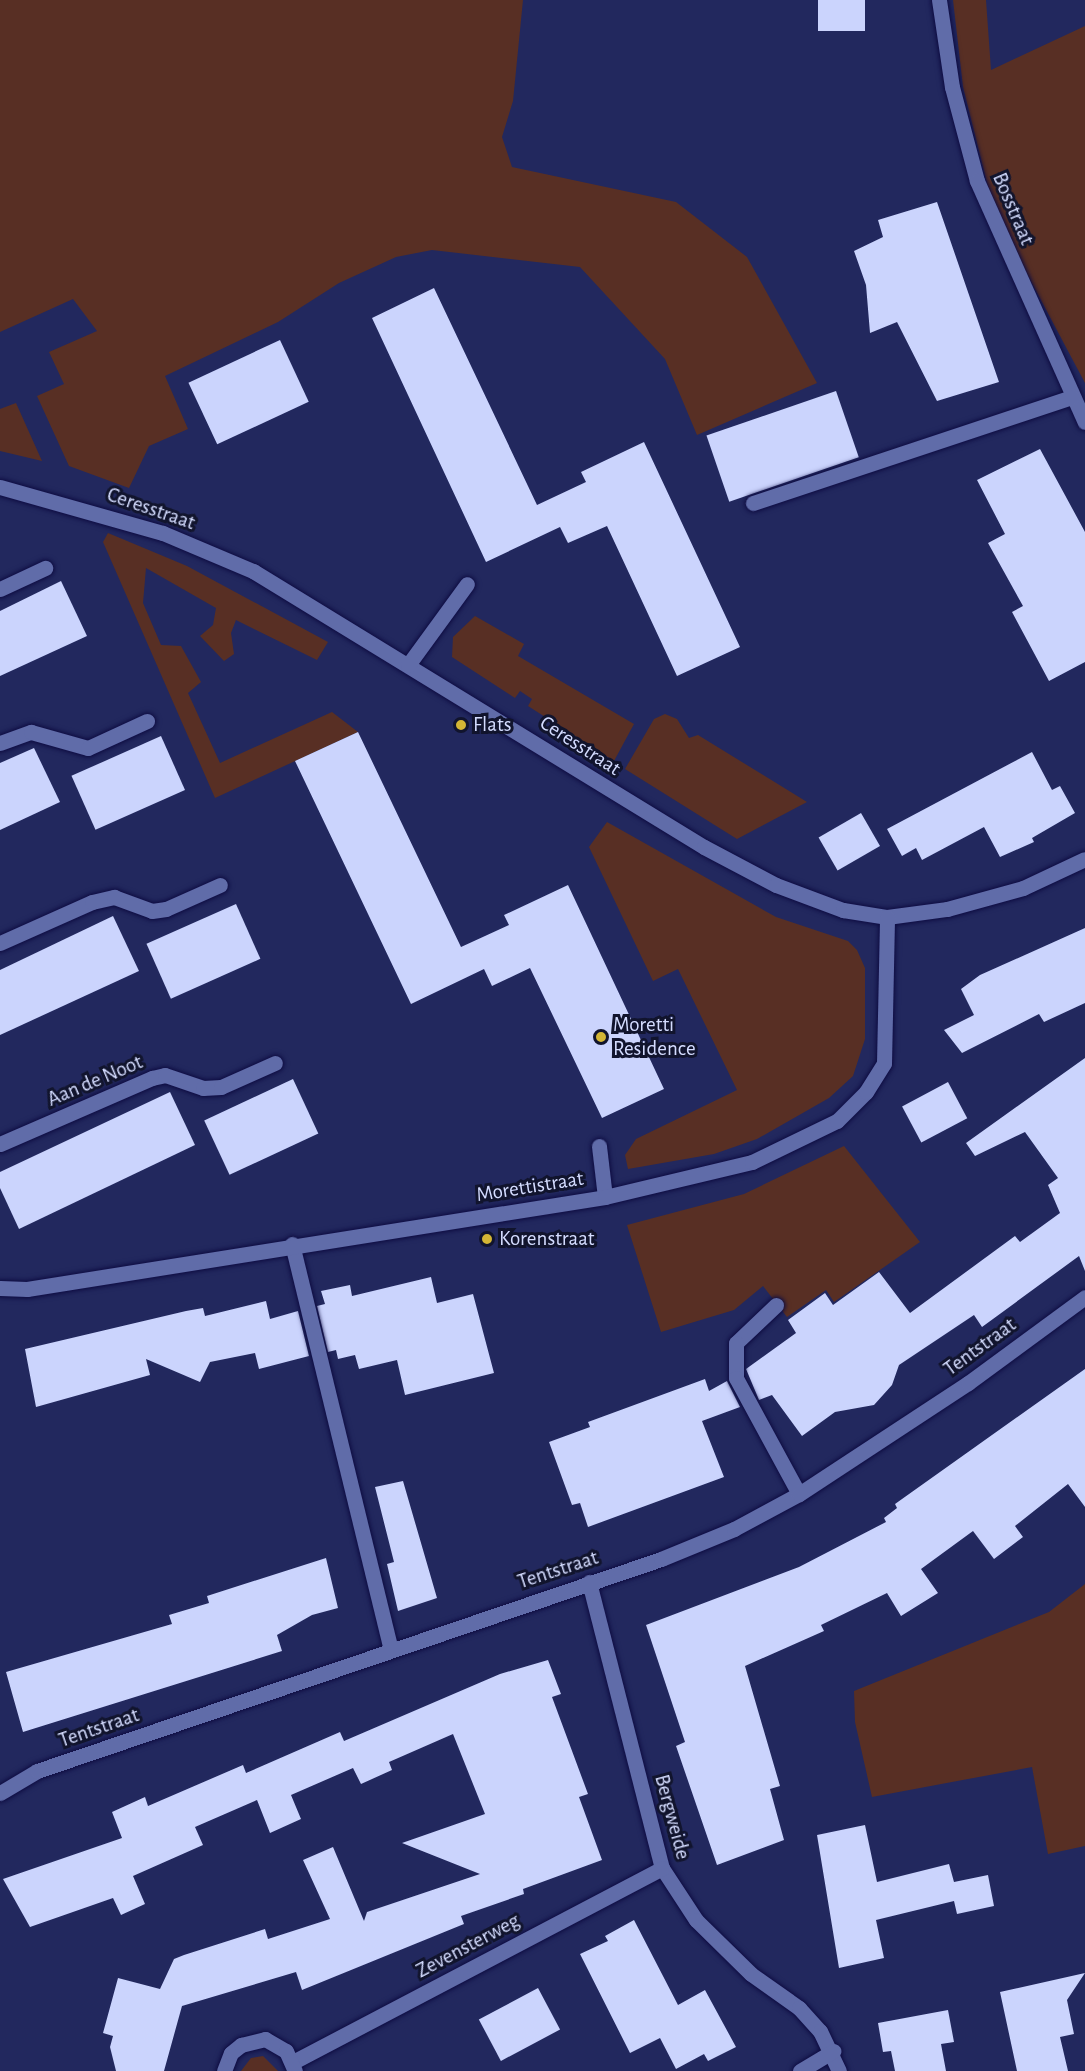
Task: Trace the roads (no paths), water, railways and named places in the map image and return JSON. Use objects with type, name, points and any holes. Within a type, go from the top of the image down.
[{"type":"street","name":"Bosstraat","points":[[939,0],[952,87],[976,181],[1072,398],[1085,422]]},
{"type":"street","points":[[753,503],[1072,398]]},
{"type":"street","name":"Ceresstraat","points":[[0,487],[163,533],[253,571],[704,847],[776,885],[832,906],[887,917],[947,909],[1023,888],[1085,859]]},
{"type":"street","points":[[0,589],[45,568]]},
{"type":"street","points":[[408,665],[467,584]]},
{"type":"street","points":[[0,743],[31,732],[88,748],[147,721]]},
{"type":"street","points":[[0,943],[92,902],[114,897],[152,911],[166,909],[220,885]]},
{"type":"street","name":"Morettistraat","points":[[0,1288],[27,1289],[292,1244],[605,1197],[752,1162],[837,1121],[867,1092],[884,1063],[887,917]]},
{"type":"street","name":"Aan de Noot","points":[[0,1144],[152,1078],[165,1075],[203,1088],[221,1087],[275,1063]]},
{"type":"street","points":[[599,1146],[605,1197]]},
{"type":"street","points":[[292,1244],[391,1649]]},
{"type":"street","name":"Tentstraat","points":[[0,1792],[37,1772],[589,1582],[724,1533],[799,1494],[968,1383],[1085,1297]]},
{"type":"street","points":[[776,1305],[736,1343],[736,1378],[799,1494]]},
{"type":"street","name":"Bergweide","points":[[589,1582],[662,1868],[696,1920],[751,1974],[799,2008],[833,2051],[839,2071]]},
{"type":"street","name":"Zevensterweg","points":[[224,2071],[231,2053],[252,2040],[277,2043],[294,2066],[662,1868]]},
{"type":"street","points":[[800,2071],[833,2051]]},
{"type":"place","name":"Flats","points":[[461,725]]},
{"type":"place","name":"Moretti Residence","points":[[601,1037]]},
{"type":"place","name":"Korenstraat","points":[[487,1239]]}]
